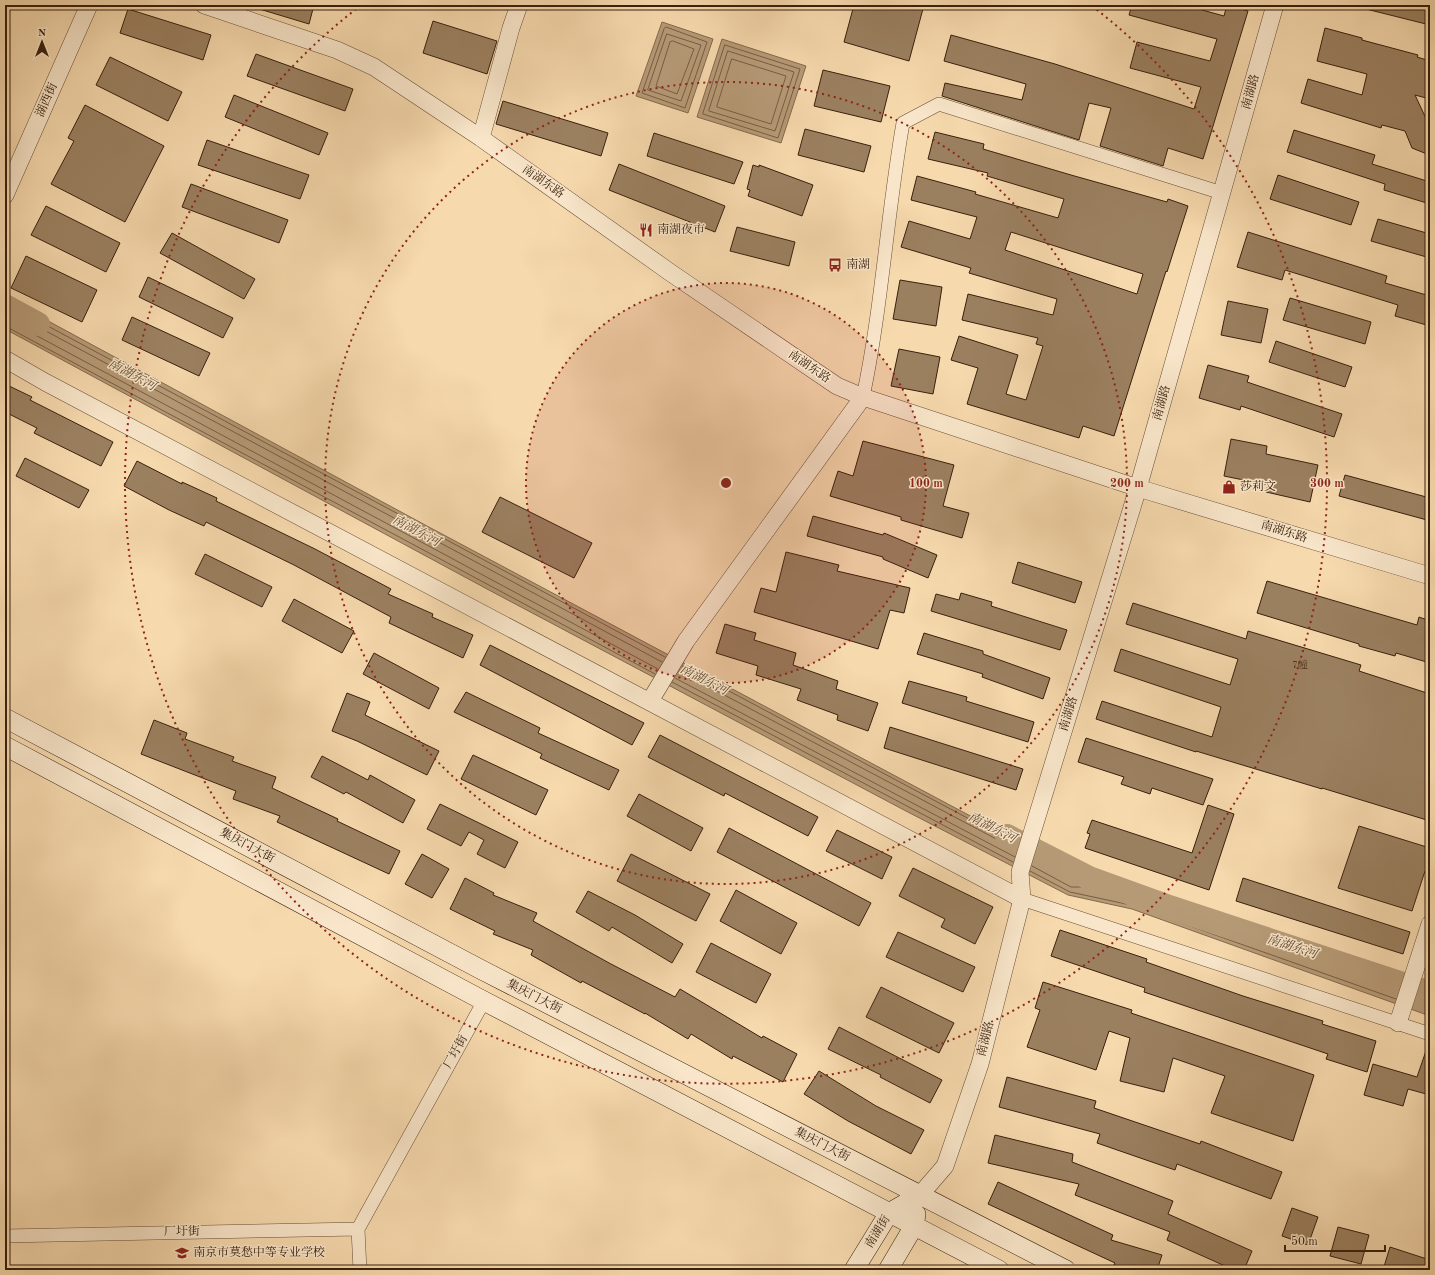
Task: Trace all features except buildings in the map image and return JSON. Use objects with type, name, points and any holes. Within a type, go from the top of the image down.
[{"type":"main road","name":"集庆门大街","points":[[5,718],[480,969],[1066,1270]]},
{"type":"main road","points":[[5,746],[484,1001],[999,1270]]},
{"type":"main road","name":"南湖街","points":[[854,1270],[888,1213],[920,1195]]},
{"type":"main road","points":[[888,1270],[914,1226],[920,1195]]},
{"type":"street","name":"湖西街","points":[[5,195],[88,5]]},
{"type":"street","name":"南湖东路","points":[[204,5],[337,50],[374,67],[481,138],[671,273],[837,386],[863,397],[1138,488],[1430,576]]},
{"type":"street","points":[[481,138],[511,28],[520,5]]},
{"type":"street","name":"南湖路","points":[[920,1195],[945,1166],[980,1064],[1022,899],[1020,872],[1138,488],[1275,5]]},
{"type":"street","points":[[650,701],[667,675],[686,641],[863,397],[870,365],[893,178],[903,123],[939,104],[1222,194]]},
{"type":"street","points":[[5,359],[45,382],[1022,899],[1430,1034]]},
{"type":"street","points":[[1398,1023],[1430,924]]},
{"type":"street","name":"厂圩街","points":[[5,1236],[358,1229],[484,1001]]},
{"type":"street","points":[[358,1229],[360,1270]]},
{"type":"water","points":[[662,22],[713,39],[688,113],[636,96]]},
{"type":"water","points":[[722,39],[806,66],[781,143],[697,117]]},
{"type":"water","points":[[13,302],[427,526],[1109,890],[1430,994],[1430,1016],[1132,909],[1068,895],[904,810],[487,589],[5,329],[5,316]]},
{"type":"waterway","name":"南湖东河","points":[[5,306],[38,324]]},
{"type":"waterway","name":"南湖东河","points":[[1007,836],[1089,878],[1172,908],[1430,993]]},
{"type":"place","name":"南湖夜市","points":[[646,230]]},
{"type":"place","name":"南湖","points":[[835,265]]},
{"type":"place","name":"莎莉文","points":[[1229,487]]},
{"type":"place","name":"南京市莫愁中等专业学校","points":[[182,1253]]}]
